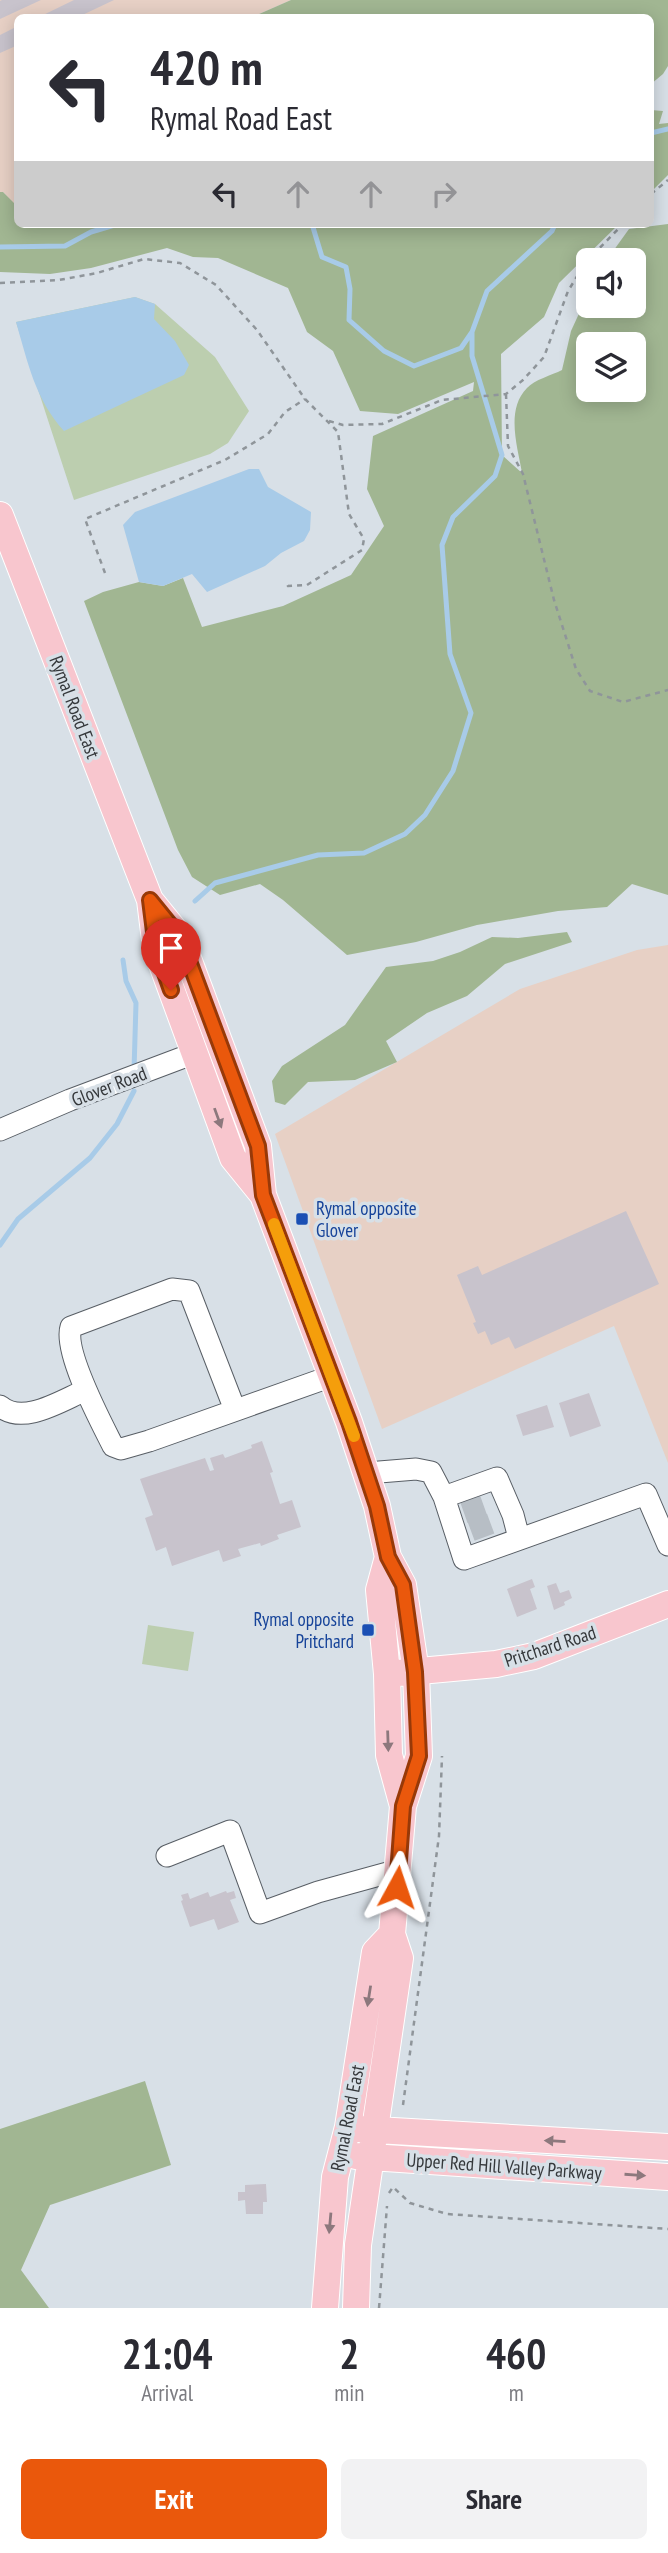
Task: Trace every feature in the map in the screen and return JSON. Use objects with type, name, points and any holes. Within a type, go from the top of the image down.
[{"type":"main road","name":"Rymal Road East","points":[[0,514],[150,900],[156,948],[233,1158],[263,1195]]},
{"type":"main road","name":"Rymal Road East","points":[[150,900],[180,937],[258,1146],[263,1195],[367,1474],[388,1557],[403,1585],[415,1672],[419,1756],[403,1806],[392,1934],[400,1958],[361,2129],[340,2155],[335,2177],[325,2308]]},
{"type":"main road","name":"Rymal Road East","points":[[388,1557],[379,1590],[387,1674],[389,1755],[403,1806]]},
{"type":"main road","name":"Pritchard Road","points":[[387,1674],[496,1664],[534,1656],[668,1604]]},
{"type":"main road","name":"Rymal Road East","points":[[356,2308],[358,2245],[371,2158],[361,2129]]},
{"type":"main road","name":"Upper Red Hill Valley Parkway","points":[[361,2129],[668,2147]]},
{"type":"main road","name":"Upper Red Hill Valley Parkway","points":[[340,2155],[668,2177]]},
{"type":"street","name":"Glover Road","points":[[0,1130],[70,1100],[220,1044]]},
{"type":"street","points":[[235,1410],[189,1291],[172,1289],[71,1327],[68,1336],[86,1390],[113,1446],[121,1449],[235,1410],[332,1376]]},
{"type":"street","points":[[0,1406],[8,1413],[27,1413],[86,1390]]},
{"type":"street","points":[[367,1474],[416,1469],[431,1472],[460,1525],[464,1559],[646,1494],[668,1545]]},
{"type":"street","points":[[444,1497],[497,1478],[502,1509],[519,1538]]},
{"type":"street","points":[[167,1856],[230,1831],[260,1913],[318,1892],[398,1870]]},
{"type":"path","points":[[654,192],[668,180]]},
{"type":"path","points":[[329,421],[343,425],[382,424],[442,400],[506,394],[544,357],[568,292],[586,262],[619,228]]},
{"type":"path","points":[[0,282],[60,281],[144,259],[180,263],[216,285],[257,330],[305,399],[338,432],[349,514],[364,539],[362,550],[307,585],[289,586],[285,581]]},
{"type":"path","points":[[506,394],[508,446],[523,474],[554,600],[576,669],[590,691],[623,702],[668,690]]},
{"type":"path","points":[[105,573],[85,519],[225,460],[268,434],[285,412],[305,399]]},
{"type":"path","points":[[403,2105],[439,1836],[442,1753]]},
{"type":"path","points":[[388,2194],[393,2187],[410,2203],[447,2214],[668,2229]]},
{"type":"path","points":[[379,2308],[387,2207]]},
{"type":"shaded area","points":[[0,0],[291,0],[259,14],[14,14],[14,204],[0,192]]},
{"type":"shaded area","points":[[668,945],[668,1463],[614,1326],[382,1429],[275,1134],[520,989],[637,950]]},
{"type":"green space","points":[[291,0],[668,0],[668,66],[654,82],[654,14],[259,14]]},
{"type":"green space","points":[[654,110],[663,111],[659,124],[668,123],[668,175],[654,189]]},
{"type":"green space","points":[[0,192],[14,203],[14,228],[552,228],[551,231],[553,228],[615,228],[595,248],[576,248],[576,266],[559,283],[544,317],[501,354],[502,455],[522,473],[515,429],[516,407],[520,397],[534,383],[562,370],[571,331],[577,318],[646,318],[646,248],[615,248],[629,229],[654,228],[654,226],[668,224],[668,895],[632,884],[607,907],[558,911],[477,925],[416,942],[347,955],[283,900],[260,884],[220,895],[192,877],[178,850],[84,601],[103,592],[139,582],[163,586],[183,578],[202,627],[283,606],[351,575],[384,526],[367,489],[373,436],[473,391],[474,382],[398,414],[360,411],[333,351],[307,332],[288,288],[218,258],[193,257],[167,248],[91,268],[50,274],[0,272]]},
{"type":"green space","points":[[135,297],[155,304],[215,357],[249,411],[228,443],[210,454],[74,500],[16,322]]},
{"type":"green space","points":[[567,932],[572,942],[505,964],[467,996],[427,1013],[386,1041],[397,1062],[355,1080],[308,1082],[285,1105],[275,1102],[272,1081],[282,1066],[345,1025],[386,967],[433,961],[492,937],[518,938]]},
{"type":"green space","points":[[148,1625],[194,1632],[188,1671],[142,1664]]},
{"type":"green space","points":[[145,2081],[171,2165],[50,2205],[21,2270],[49,2308],[0,2308],[0,2129]]},
{"type":"water","points":[[135,297],[155,304],[154,319],[175,341],[189,365],[184,375],[64,431],[39,393],[16,322]]},
{"type":"water","points":[[249,469],[259,469],[268,487],[311,512],[310,530],[304,541],[281,553],[265,566],[207,592],[192,574],[163,586],[139,582],[123,525],[135,512]]},
{"type":"building","points":[[2,0],[41,0],[0,19]]},
{"type":"building","points":[[74,0],[114,0],[84,14],[45,14]]},
{"type":"building","points":[[14,28],[14,47],[0,53],[0,35]]},
{"type":"building","points":[[626,1211],[659,1284],[515,1349],[509,1337],[491,1345],[485,1331],[478,1334],[473,1323],[476,1322],[457,1275],[478,1266],[482,1275]]},
{"type":"building","points":[[589,1393],[601,1426],[570,1437],[559,1403]]},
{"type":"building","points":[[547,1405],[554,1427],[523,1436],[516,1415]]},
{"type":"building","points":[[262,1441],[280,1504],[292,1500],[301,1527],[277,1535],[279,1539],[261,1546],[260,1543],[238,1549],[241,1556],[223,1562],[219,1550],[172,1566],[166,1547],[156,1551],[145,1518],[153,1515],[140,1479],[205,1458],[210,1471],[214,1470],[210,1458],[223,1454],[225,1458],[252,1448],[251,1445]]},
{"type":"building","points":[[532,1579],[535,1587],[530,1589],[537,1609],[517,1617],[507,1589]]},
{"type":"building","points":[[556,1583],[560,1593],[569,1590],[572,1598],[554,1610],[547,1586]]},
{"type":"building","points":[[234,1891],[236,1898],[230,1900],[239,1922],[218,1930],[214,1919],[190,1927],[181,1895],[188,1893],[190,1899],[208,1892],[210,1897]]},
{"type":"building","points":[[266,2184],[267,2202],[263,2202],[263,2214],[246,2214],[245,2200],[238,2201],[238,2192],[245,2192],[245,2185]]},
{"type":"waterway","points":[[654,132],[668,129]]},
{"type":"waterway","points":[[0,247],[65,246],[104,228]]},
{"type":"waterway","points":[[313,228],[322,257],[346,267],[350,289],[349,320],[384,351],[414,366],[461,348],[472,332],[487,291],[553,228]]},
{"type":"waterway","points":[[195,901],[215,883],[318,855],[364,853],[405,834],[425,815],[453,771],[471,713],[450,654],[442,545],[453,517],[495,476],[502,455],[472,356],[472,332]]},
{"type":"waterway","points":[[123,960],[126,981],[136,1003],[134,1071]]},
{"type":"waterway","points":[[0,1245],[18,1219],[90,1158],[117,1124],[134,1091]]},
{"type":"tunnel","points":[[464,1513],[492,1503]]},
{"type":"tunnel","points":[[471,1531],[498,1521]]},
{"type":"slow traffic","points":[[274,1224],[354,1436]]},
{"type":"place","name":"Rymal opposite Glover","points":[[302,1219]]},
{"type":"place","name":"Rymal opposite Pritchard","points":[[368,1630]]},
{"type":"route","points":[[171,990],[156,948],[150,900],[180,937],[258,1146],[263,1195],[349,1422],[377,1506],[388,1557],[403,1585],[415,1672],[419,1756],[403,1806],[397,1887]]}]
